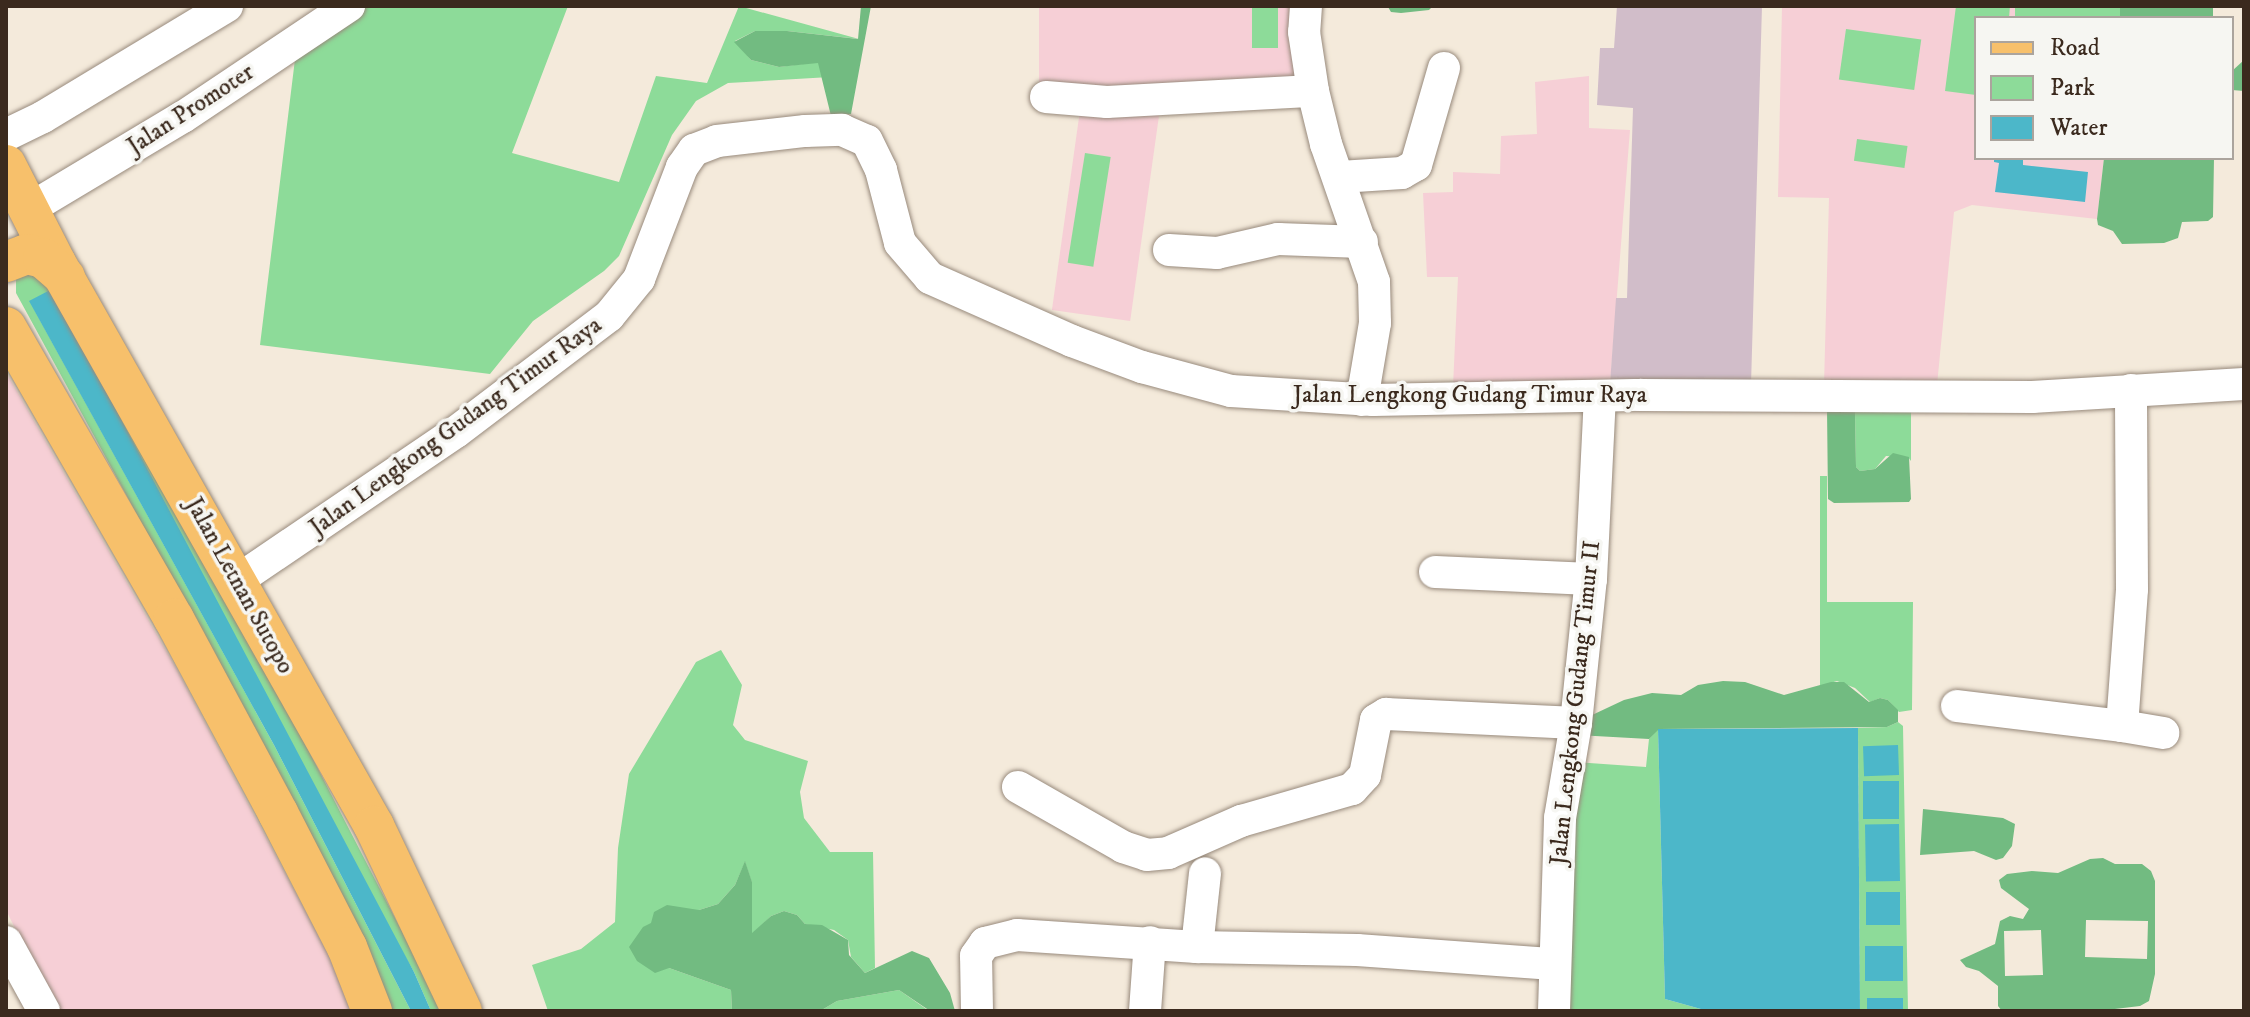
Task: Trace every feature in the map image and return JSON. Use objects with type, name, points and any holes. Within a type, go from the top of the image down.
[{"type":"main road","name":"Jalan Letnan Sutopo","points":[[6,165],[18,215],[65,277],[374,826],[462,1011]]},
{"type":"main road","points":[[6,262],[27,254],[43,258],[65,277]]},
{"type":"main road","points":[[6,327],[174,619],[314,881],[347,947],[372,1011]]},
{"type":"street","points":[[6,135],[43,117],[227,6]]},
{"type":"street","name":"Jalan Promoter","points":[[18,215],[183,117],[349,6]]},
{"type":"street","points":[[1306,6],[1304,32],[1313,91],[1326,144],[1374,282],[1375,323],[1362,400]]},
{"type":"street","points":[[1340,177],[1402,173],[1416,165],[1444,68]]},
{"type":"street","points":[[1046,97],[1107,102],[1313,91]]},
{"type":"street","name":"Jalan Lengkong Gudang Timur Raya","points":[[235,582],[456,432],[609,316],[639,279],[685,160],[694,150],[717,141],[831,129],[856,135],[875,152],[900,243],[930,278],[1072,341],[1209,387],[1267,396],[1362,400],[1600,396],[2032,397],[2244,384]]},
{"type":"street","points":[[1169,250],[1226,252],[1278,239],[1362,242]]},
{"type":"street","points":[[2122,726],[2132,589],[2131,390]]},
{"type":"street","name":"Jalan Lengkong Gudang Timur II","points":[[1554,1011],[1560,818],[1576,723],[1591,579],[1600,396]]},
{"type":"street","points":[[1435,572],[1591,579]]},
{"type":"street","points":[[1957,706],[2163,733]]},
{"type":"street","points":[[1018,787],[1123,847],[1147,855],[1168,853],[1241,821],[1352,789],[1365,775],[1376,720],[1386,714],[1576,723]]},
{"type":"street","points":[[1197,947],[1205,873]]},
{"type":"street","points":[[977,1011],[976,956],[985,943],[995,937],[1017,935],[1197,947],[1357,950],[1554,964]]},
{"type":"street","points":[[6,942],[44,1011]]},
{"type":"street","points":[[1145,1011],[1150,942]]},
{"type":"shaded area","points":[[1039,6],[1300,6],[1300,96],[1039,96]]},
{"type":"shaded area","points":[[1617,6],[1762,6],[1751,385],[1610,384],[1616,298],[1627,298],[1633,108],[1597,105],[1600,48],[1614,48]]},
{"type":"shaded area","points":[[1782,6],[2120,6],[2118,16],[1974,16],[1974,160],[2104,160],[2097,219],[1972,205],[1954,212],[1937,385],[1824,385],[1829,198],[1778,197]]},
{"type":"shaded area","points":[[1589,76],[1589,128],[1630,130],[1610,384],[1453,386],[1458,277],[1427,277],[1423,193],[1453,192],[1453,172],[1500,174],[1501,136],[1537,134],[1535,82]]},
{"type":"shaded area","points":[[1082,96],[1160,107],[1130,321],[1052,310]]},
{"type":"shaded area","points":[[6,372],[175,666],[335,967],[354,1011],[56,1011],[6,910]]},
{"type":"green space","points":[[357,6],[568,6],[512,153],[619,182],[656,76],[707,83],[739,6],[859,39],[787,31],[755,31],[735,41],[751,60],[779,67],[818,62],[847,76],[728,83],[696,101],[672,135],[619,256],[604,271],[533,321],[490,374],[260,345],[296,51]]},
{"type":"green space","points":[[861,6],[871,6],[851,114],[831,116],[818,63],[779,67],[751,60],[734,42],[755,31],[787,31],[858,39]]},
{"type":"green space","points":[[1252,6],[1278,6],[1278,48],[1252,48]]},
{"type":"green space","points":[[1433,6],[1429,10],[1401,13],[1391,12],[1388,7]]},
{"type":"green space","points":[[1956,6],[2010,6],[2009,16],[1974,16],[1974,95],[1945,91]]},
{"type":"green space","points":[[2015,6],[2120,6],[2120,16],[2015,16]]},
{"type":"green space","points":[[2120,6],[2213,6],[2213,16],[2120,16]]},
{"type":"green space","points":[[1846,29],[1921,40],[1914,90],[1839,80]]},
{"type":"green space","points":[[2244,60],[2244,91],[2234,90],[2234,69]]},
{"type":"green space","points":[[1857,139],[1908,146],[1904,168],[1854,161]]},
{"type":"green space","points":[[1085,153],[1111,157],[1093,267],[1068,263]]},
{"type":"green space","points":[[2104,160],[2214,160],[2213,217],[2208,221],[2182,222],[2178,238],[2164,243],[2122,244],[2113,231],[2098,225]]},
{"type":"green space","points":[[46,270],[299,732],[443,1011],[431,1011],[414,972],[30,302],[274,745],[411,1011],[392,1011],[267,753],[16,293],[16,277]]},
{"type":"green space","points":[[1827,409],[1855,411],[1856,467],[1860,471],[1875,469],[1893,453],[1909,457],[1909,502],[1834,503],[1828,499]]},
{"type":"green space","points":[[1911,409],[1911,461],[1908,457],[1886,456],[1875,469],[1860,471],[1856,467],[1855,411]]},
{"type":"green space","points":[[1820,476],[1827,476],[1827,602],[1913,602],[1912,710],[1899,712],[1888,700],[1880,698],[1870,702],[1855,688],[1837,681],[1820,686]]},
{"type":"green space","points":[[721,650],[742,685],[733,725],[745,740],[808,761],[800,792],[804,818],[830,852],[873,852],[875,968],[865,973],[851,957],[848,940],[834,930],[805,924],[797,915],[784,911],[771,916],[752,934],[752,883],[745,862],[735,885],[718,904],[699,910],[669,968],[731,990],[732,1011],[548,1011],[532,965],[581,949],[615,922],[618,848],[629,774],[696,662]]},
{"type":"green space","points":[[1745,682],[1784,695],[1831,682],[1844,682],[1869,702],[1880,698],[1888,700],[1898,710],[1898,722],[1887,727],[1659,729],[1649,739],[1577,735],[1590,716],[1624,700],[1652,693],[1681,695],[1698,685]]},
{"type":"green space","points":[[1898,722],[1903,726],[1908,1011],[1903,1011],[1902,998],[1867,999],[1867,1011],[1860,1011],[1858,728],[1887,727]]},
{"type":"green space","points":[[1658,729],[1665,999],[1708,1011],[1547,1011],[1575,762],[1646,767],[1649,739]]},
{"type":"green space","points":[[1923,809],[2003,818],[2015,824],[2012,846],[2003,858],[1996,860],[1974,851],[1920,855]]},
{"type":"green space","points":[[2103,858],[2115,864],[2142,864],[2151,871],[2155,881],[2155,974],[2149,1001],[2140,1006],[2098,1011],[2002,1011],[1998,1006],[1998,986],[1960,960],[1995,944],[2000,921],[2010,916],[2023,919],[2029,909],[2001,888],[1999,880],[2007,874],[2032,871],[2058,873],[2090,859]],"holes":[[[2086,920],[2148,921],[2147,959],[2085,957]],[[2041,930],[2043,975],[2005,976],[2004,931]]]},
{"type":"green space","points":[[745,861],[752,882],[752,933],[771,916],[784,911],[797,915],[805,924],[822,925],[848,940],[849,955],[865,973],[912,951],[929,958],[950,993],[955,1011],[930,1011],[899,990],[837,1001],[820,1011],[732,1011],[731,990],[669,968],[655,973],[637,961],[629,947],[643,927],[651,923],[654,912],[667,905],[699,910],[718,904],[735,885]]},
{"type":"green space","points":[[899,990],[929,1011],[820,1011],[837,1001]]},
{"type":"water","points":[[2023,160],[2023,165],[2088,172],[2085,202],[1995,192],[1999,163],[1994,162]]},
{"type":"water","points":[[52,289],[414,972],[431,1011],[411,1011],[274,745],[29,301]]},
{"type":"water","points":[[1858,728],[1860,1011],[1708,1011],[1665,999],[1658,729]]},
{"type":"water","points":[[1898,745],[1899,775],[1864,776],[1863,746]]},
{"type":"water","points":[[1863,781],[1899,781],[1899,819],[1863,819]]},
{"type":"water","points":[[1899,824],[1900,881],[1866,882],[1865,825]]},
{"type":"water","points":[[1866,892],[1900,892],[1900,925],[1866,925]]},
{"type":"water","points":[[1865,946],[1903,946],[1903,981],[1865,981]]},
{"type":"water","points":[[1867,998],[1903,998],[1903,1011],[1867,1011]]}]
